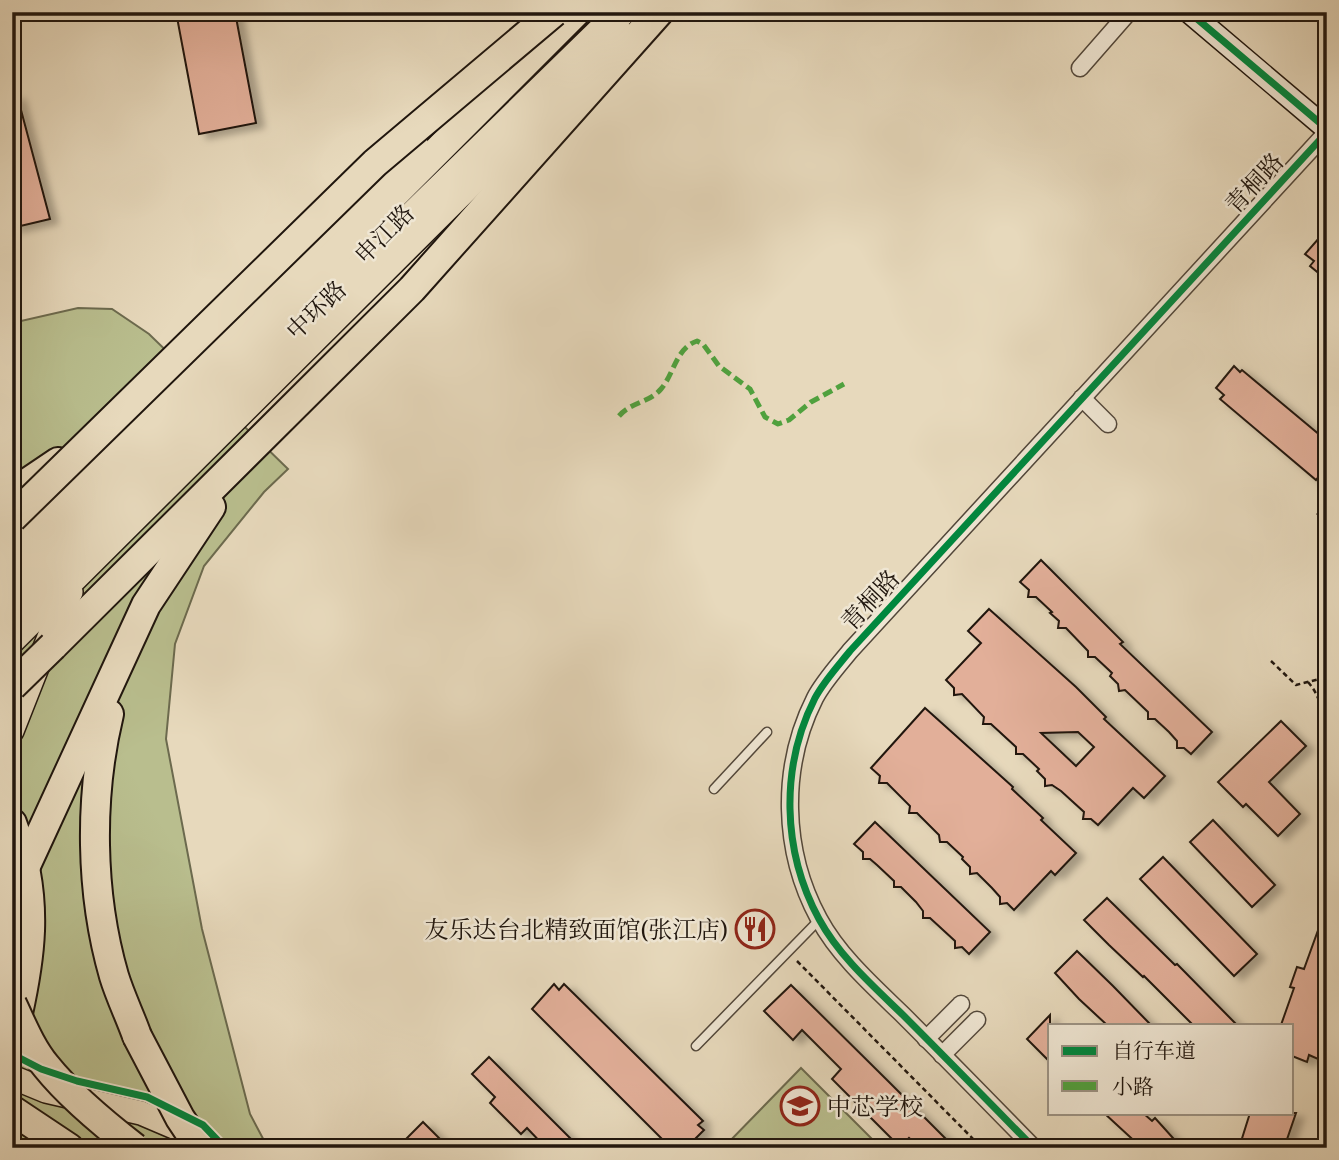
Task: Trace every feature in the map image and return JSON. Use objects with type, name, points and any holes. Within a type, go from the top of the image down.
[{"type":"highway","points":[[15,534],[102,429],[375,163],[554,12]]},
{"type":"highway","name":"中环路","points":[[12,577],[576,12]]},
{"type":"highway","name":"中环路","points":[[12,607],[621,12]]},
{"type":"highway","points":[[12,686],[412,289],[659,12]]},
{"type":"highway","points":[[12,493],[102,429]]},
{"type":"highway","points":[[12,897],[146,605],[213,503],[260,441]]},
{"type":"highway","points":[[123,652],[102,742],[95,795],[96,868],[103,919],[114,976],[137,1036],[180,1118],[200,1148]]},
{"type":"highway","points":[[12,823],[25,865],[32,928],[26,979],[12,1039]]},
{"type":"highway","points":[[12,1004],[26,1035],[45,1066],[135,1148]]},
{"type":"highway","points":[[12,1110],[69,1148]]},
{"type":"main road","name":"申江路","points":[[15,534],[547,12]]},
{"type":"main road","name":"申江路","points":[[12,642],[645,12]]},
{"type":"main road","points":[[12,731],[53,627],[74,587],[110,544]]},
{"type":"main road","points":[[12,1077],[46,1091],[141,1113],[196,1137],[207,1148]]},
{"type":"street","points":[[1080,68],[1129,12]]},
{"type":"street","points":[[1189,12],[1327,131]]},
{"type":"street","points":[[1207,12],[1327,115]]},
{"type":"street","name":"青桐路","points":[[1034,1148],[849,960],[819,920],[798,868],[792,838],[789,804],[796,749],[816,697],[850,651],[1327,131]]},
{"type":"street","points":[[1082,398],[1108,424]]},
{"type":"street","points":[[926,1039],[961,1004]]},
{"type":"street","points":[[943,1055],[977,1020]]},
{"type":"lane","points":[[714,789],[767,732]]},
{"type":"lane","points":[[696,1046],[819,920]]},
{"type":"path","points":[[1317,515],[1327,505]]},
{"type":"path","points":[[1271,662],[1296,685],[1327,677]]},
{"type":"path","points":[[1308,682],[1315,690],[1322,712],[1325,756]]},
{"type":"path","points":[[788,952],[982,1148]]},
{"type":"green space","points":[[78,308],[112,309],[149,334],[288,469],[264,492],[204,566],[175,644],[166,739],[202,929],[250,1114],[268,1148],[12,1148],[12,323]]},
{"type":"green space","name":"中芯学校","points":[[801,1068],[881,1148],[723,1148]]},
{"type":"building","points":[[176,12],[235,12],[256,123],[199,134]]},
{"type":"building","points":[[17,95],[50,219],[12,228],[12,96]]},
{"type":"building","points":[[1327,229],[1327,280],[1310,266],[1314,261],[1305,254]]},
{"type":"building","points":[[1234,366],[1327,441],[1327,481],[1320,475],[1316,480],[1220,399],[1224,395],[1216,388]]},
{"type":"building","points":[[1041,560],[1123,642],[1120,644],[1212,732],[1191,754],[1184,748],[1177,748],[1177,741],[1169,732],[1155,719],[1148,719],[1148,712],[1125,690],[1119,691],[1118,684],[1110,676],[1112,673],[1095,657],[1088,657],[1088,651],[1066,628],[1058,628],[1059,621],[1050,613],[1052,612],[1036,597],[1028,597],[1029,590],[1020,582]]},
{"type":"building","points":[[989,609],[1076,687],[1106,717],[1104,719],[1165,776],[1144,798],[1133,788],[1098,825],[1091,819],[1083,819],[1084,812],[1052,785],[1045,786],[1045,779],[1037,771],[1039,769],[1023,754],[1016,754],[1016,747],[991,724],[983,724],[984,717],[962,694],[954,695],[954,688],[946,680],[981,643],[968,631]],"holes":[[[1078,732],[1094,747],[1076,766],[1041,733]]]},
{"type":"building","points":[[925,708],[1013,787],[1012,789],[1043,818],[1041,820],[1076,853],[1055,875],[1051,871],[1014,910],[1007,903],[1000,904],[1000,897],[977,873],[970,874],[970,867],[963,857],[947,842],[940,842],[939,835],[917,813],[909,813],[910,806],[887,783],[879,783],[880,776],[871,768]]},
{"type":"building","points":[[1281,721],[1306,746],[1269,782],[1300,814],[1278,836],[1246,804],[1243,807],[1218,782]]},
{"type":"building","points":[[1213,820],[1275,885],[1252,907],[1190,842]]},
{"type":"building","points":[[875,822],[990,932],[969,954],[962,947],[955,948],[955,941],[930,918],[923,918],[923,911],[916,902],[901,887],[894,887],[894,881],[877,865],[870,859],[863,859],[863,852],[854,844]]},
{"type":"building","points":[[1163,857],[1257,954],[1234,976],[1140,879]]},
{"type":"building","points":[[1107,898],[1236,1024],[1192,1024],[1084,920]]},
{"type":"building","points":[[1327,911],[1327,1035],[1318,1059],[1309,1055],[1307,1062],[1294,1057],[1294,1024],[1281,1024],[1294,988],[1290,987],[1297,967],[1304,969]]},
{"type":"building","points":[[1077,951],[1150,1024],[1106,1024],[1055,973]]},
{"type":"building","points":[[554,984],[559,990],[564,984],[703,1121],[698,1125],[704,1130],[686,1148],[671,1148],[532,1009]]},
{"type":"building","points":[[791,985],[955,1148],[920,1148],[909,1138],[900,1147],[832,1079],[841,1069],[802,1030],[793,1040],[764,1011]]},
{"type":"building","points":[[1050,1015],[1048,1060],[1027,1039]]},
{"type":"building","points":[[489,1057],[580,1148],[546,1148],[527,1128],[521,1134],[490,1103],[495,1097],[472,1074]]},
{"type":"building","points":[[1296,1113],[1284,1148],[1239,1148],[1250,1114]]},
{"type":"building","points":[[1105,1114],[1144,1114],[1152,1121],[1155,1118],[1182,1148],[1142,1148]]},
{"type":"building","points":[[423,1122],[449,1148],[415,1148],[406,1139]]},
{"type":"waterway","points":[[1323,1148],[1327,1138]]},
{"type":"marked path","points":[[619,416],[656,394],[684,349],[697,341],[703,344],[719,366],[750,389],[765,417],[778,424],[789,420],[811,402],[844,384]]},
{"type":"cycle path","points":[[1189,12],[1327,129]]},
{"type":"cycle path","points":[[1034,1148],[857,970],[827,933],[807,893],[792,837],[791,780],[796,752],[815,698],[850,651],[1327,132]]},
{"type":"cycle path","points":[[12,1054],[41,1069],[77,1081],[147,1097],[203,1125],[225,1148]]},
{"type":"place","name":"友乐达台北精致面馆(张江店)","points":[[755,929]]},
{"type":"place","name":"中芯学校","points":[[800,1106]]}]
